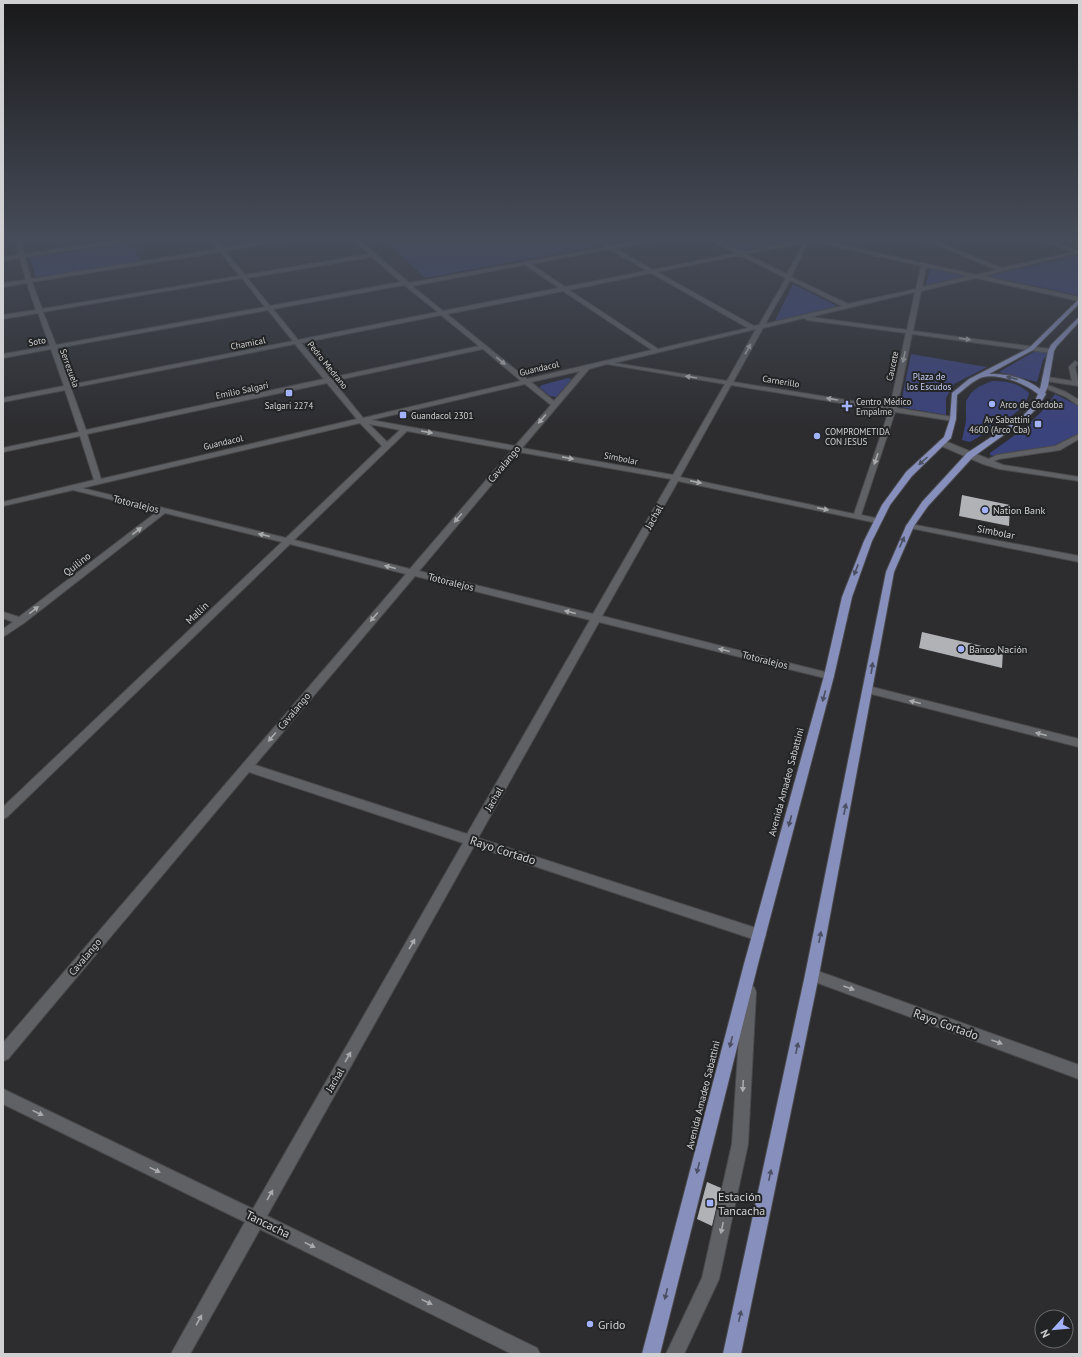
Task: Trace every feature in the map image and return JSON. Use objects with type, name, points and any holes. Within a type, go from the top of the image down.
[{"type":"main road","name":"Avenida Amadeo Sabattini","points":[[651,1354],[758,934],[829,676],[847,598],[856,571],[877,521],[892,496],[909,474],[947,438],[953,419],[954,394],[964,385],[1031,348],[1079,300]]},
{"type":"main road","points":[[732,1354],[812,975],[890,572],[910,526],[925,504],[970,455],[1024,418],[1036,406],[1045,386],[1051,351],[1054,345],[1076,325],[1079,319]]},
{"type":"main road","points":[[978,377],[1010,377],[1033,385],[1045,386]]},
{"type":"street","name":"Serrezuela","points":[[35,300],[84,433],[98,482]]},
{"type":"street","points":[[3,317],[101,300]]},
{"type":"street","name":"Pedro Medrano","points":[[263,300],[361,420],[387,447]]},
{"type":"street","name":"Soto","points":[[3,356],[313,300]]},
{"type":"street","points":[[427,300],[554,404]]},
{"type":"street","name":"Chamical","points":[[3,400],[507,300]]},
{"type":"street","points":[[582,300],[658,350]]},
{"type":"street","points":[[704,300],[753,328]]},
{"type":"street","name":"Jachal","points":[[180,1354],[775,300]]},
{"type":"street","points":[[835,300],[847,306]]},
{"type":"street","name":"Guandacol","points":[[3,504],[871,300]]},
{"type":"street","name":"Caucete","points":[[857,516],[893,409],[916,300]]},
{"type":"street","points":[[802,317],[1051,351]]},
{"type":"street","name":"Emilio Salgari","points":[[3,450],[484,347]]},
{"type":"street","name":"Carnerillo","points":[[605,363],[953,419]]},
{"type":"street","points":[[1045,386],[1077,384],[1072,367],[1075,363]]},
{"type":"street","name":"Cavalango","points":[[3,1054],[586,368]]},
{"type":"street","points":[[1045,386],[1076,400],[1079,404]]},
{"type":"street","name":"Simbolar","points":[[361,420],[675,478],[877,521]]},
{"type":"street","name":"Mallín","points":[[3,814],[406,428]]},
{"type":"street","points":[[986,462],[997,457],[1057,448],[1079,436]]},
{"type":"street","points":[[942,443],[986,462],[1002,467],[1079,479]]},
{"type":"street","name":"Totoralejos","points":[[72,488],[829,676]]},
{"type":"street","name":"Quilino","points":[[3,634],[163,510]]},
{"type":"street","name":"Simbolar","points":[[910,526],[1079,559]]},
{"type":"street","points":[[3,615],[20,621]]},
{"type":"street","points":[[868,690],[1079,743]]},
{"type":"street","name":"Rayo Cortado","points":[[247,767],[758,934]]},
{"type":"street","points":[[675,1354],[710,1279],[740,1144],[751,964]]},
{"type":"street","name":"Rayo Cortado","points":[[812,975],[1079,1072]]},
{"type":"street","name":"Tancacha","points":[[3,1096],[531,1354]]},
{"type":"green space","points":[[785,300],[826,300],[837,306],[775,321]]},
{"type":"green space","points":[[1037,350],[1049,352],[1043,360],[1037,382],[999,372]]},
{"type":"green space","name":"Plaza de los Escudos","points":[[911,354],[987,367],[954,384],[946,398],[946,415],[900,407]]},
{"type":"green space","points":[[568,378],[572,379],[556,397],[550,396],[539,387],[542,385]]},
{"type":"green space","points":[[992,381],[1008,382],[1021,387],[1029,393],[1027,400],[1005,421],[970,442],[962,440],[966,421],[966,401],[971,393],[978,387]]},
{"type":"green space","points":[[1055,394],[1079,406],[1079,435],[1057,448],[997,457],[990,455],[990,453],[1034,419]]},
{"type":"building","name":"Nation Bank","points":[[962,495],[1010,505],[1009,526],[959,516]]},
{"type":"building","name":"Banco Nación","points":[[922,632],[1003,651],[1002,668],[919,648]]},
{"type":"building","points":[[707,1182],[721,1188],[712,1226],[697,1219]]},
{"type":"place","name":"Salgari 2274","points":[[289,393]]},
{"type":"place","name":"Arco de Córdoba","points":[[992,404]]},
{"type":"place","name":"Centro Médico Empalme","points":[[847,406]]},
{"type":"place","name":"Guandacol 2301","points":[[403,415]]},
{"type":"place","name":"Av Sabattini 4600 (Arco Cba)","points":[[1038,424]]},
{"type":"place","name":"COMPROMETIDA CON JESUS","points":[[817,436]]},
{"type":"place","name":"Nation Bank","points":[[985,510]]},
{"type":"place","name":"Banco Nación","points":[[961,649]]},
{"type":"place","name":"Estación Tancacha","points":[[710,1203]]},
{"type":"place","name":"Grido","points":[[590,1324]]}]
